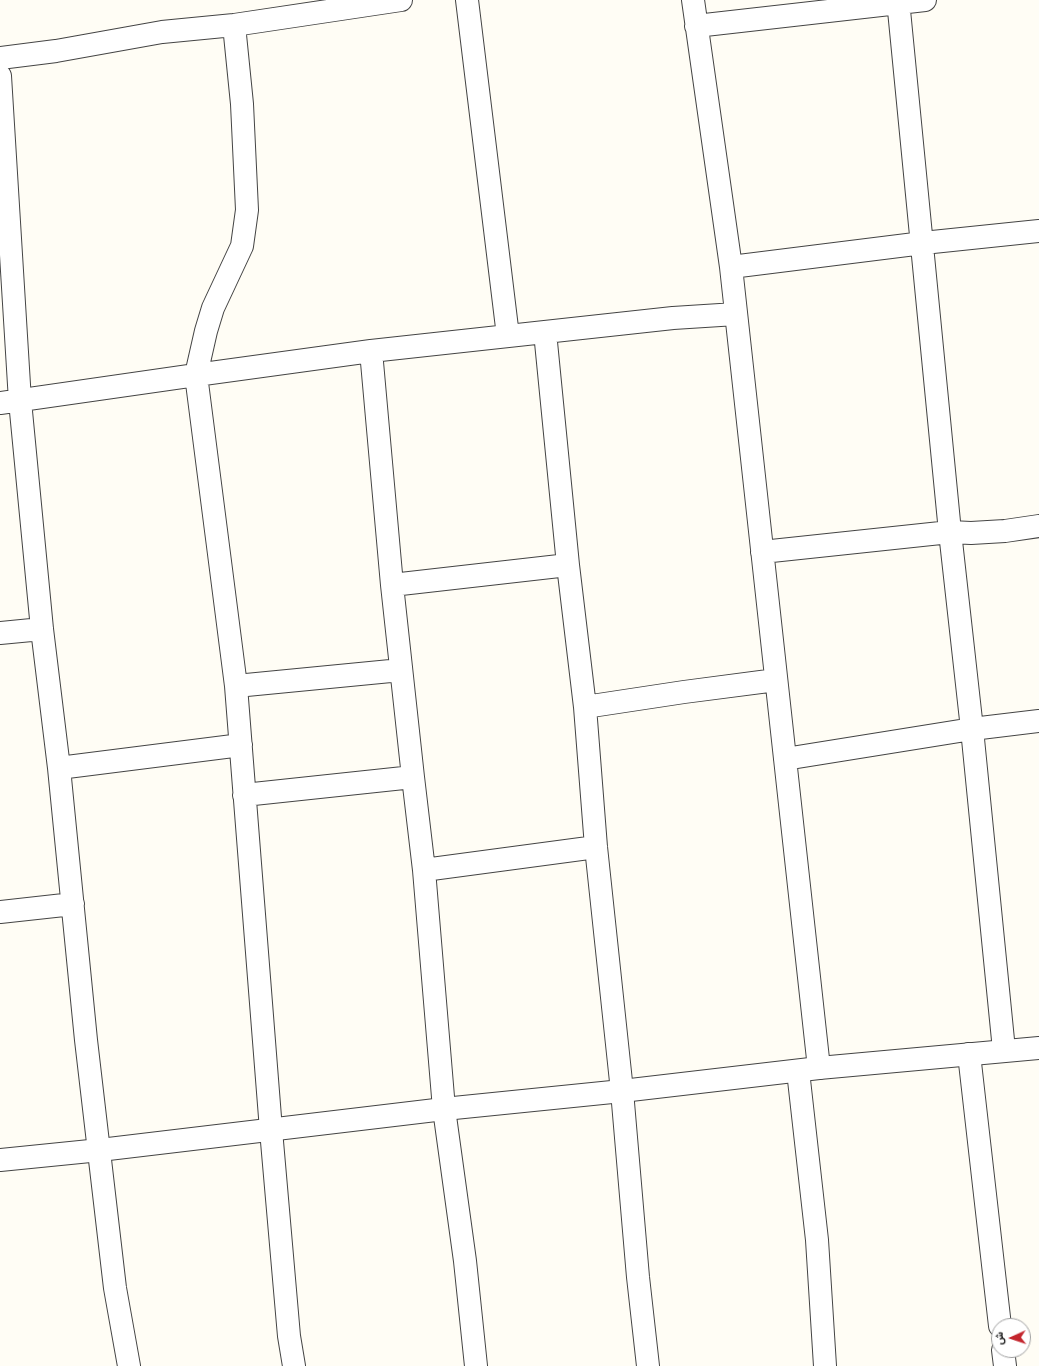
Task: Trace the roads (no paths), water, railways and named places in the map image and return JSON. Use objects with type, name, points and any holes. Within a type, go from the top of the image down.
[{"type":"street","points":[[0,58],[56,51],[162,32],[234,25],[293,8],[401,0]]},
{"type":"street","points":[[467,0],[508,336]]},
{"type":"street","points":[[693,0],[731,267],[785,759],[808,1069],[825,1366]]},
{"type":"street","points":[[696,26],[925,0]]},
{"type":"street","points":[[899,2],[950,532],[972,729],[1004,1050]]},
{"type":"street","points":[[234,25],[242,104],[247,210],[242,246],[213,308],[196,375],[236,686],[271,1130],[289,1336],[294,1366]]},
{"type":"street","points":[[0,76],[10,402],[42,629],[59,768],[86,1040],[115,1288],[129,1366]]},
{"type":"street","points":[[731,267],[923,243],[1039,231]]},
{"type":"street","points":[[10,402],[371,351],[673,318],[736,314]]},
{"type":"street","points":[[545,332],[568,565],[585,707],[596,847],[622,1091],[638,1277],[648,1366]]},
{"type":"street","points":[[371,351],[392,585],[424,870],[444,1109],[465,1261],[476,1366]]},
{"type":"street","points":[[762,552],[950,532],[971,533],[1005,531],[1039,526]]},
{"type":"street","points":[[392,585],[568,565]]},
{"type":"street","points":[[0,633],[42,629]]},
{"type":"street","points":[[236,686],[401,670]]},
{"type":"street","points":[[585,707],[776,680]]},
{"type":"street","points":[[785,759],[972,729],[1039,721]]},
{"type":"street","points":[[59,768],[241,745]]},
{"type":"street","points":[[244,795],[413,777]]},
{"type":"street","points":[[424,870],[596,847]]},
{"type":"street","points":[[0,912],[73,904]]},
{"type":"street","points":[[0,1160],[100,1150],[444,1109],[622,1091],[808,1069],[1039,1048]]},
{"type":"street","points":[[969,1054],[999,1318]]}]
